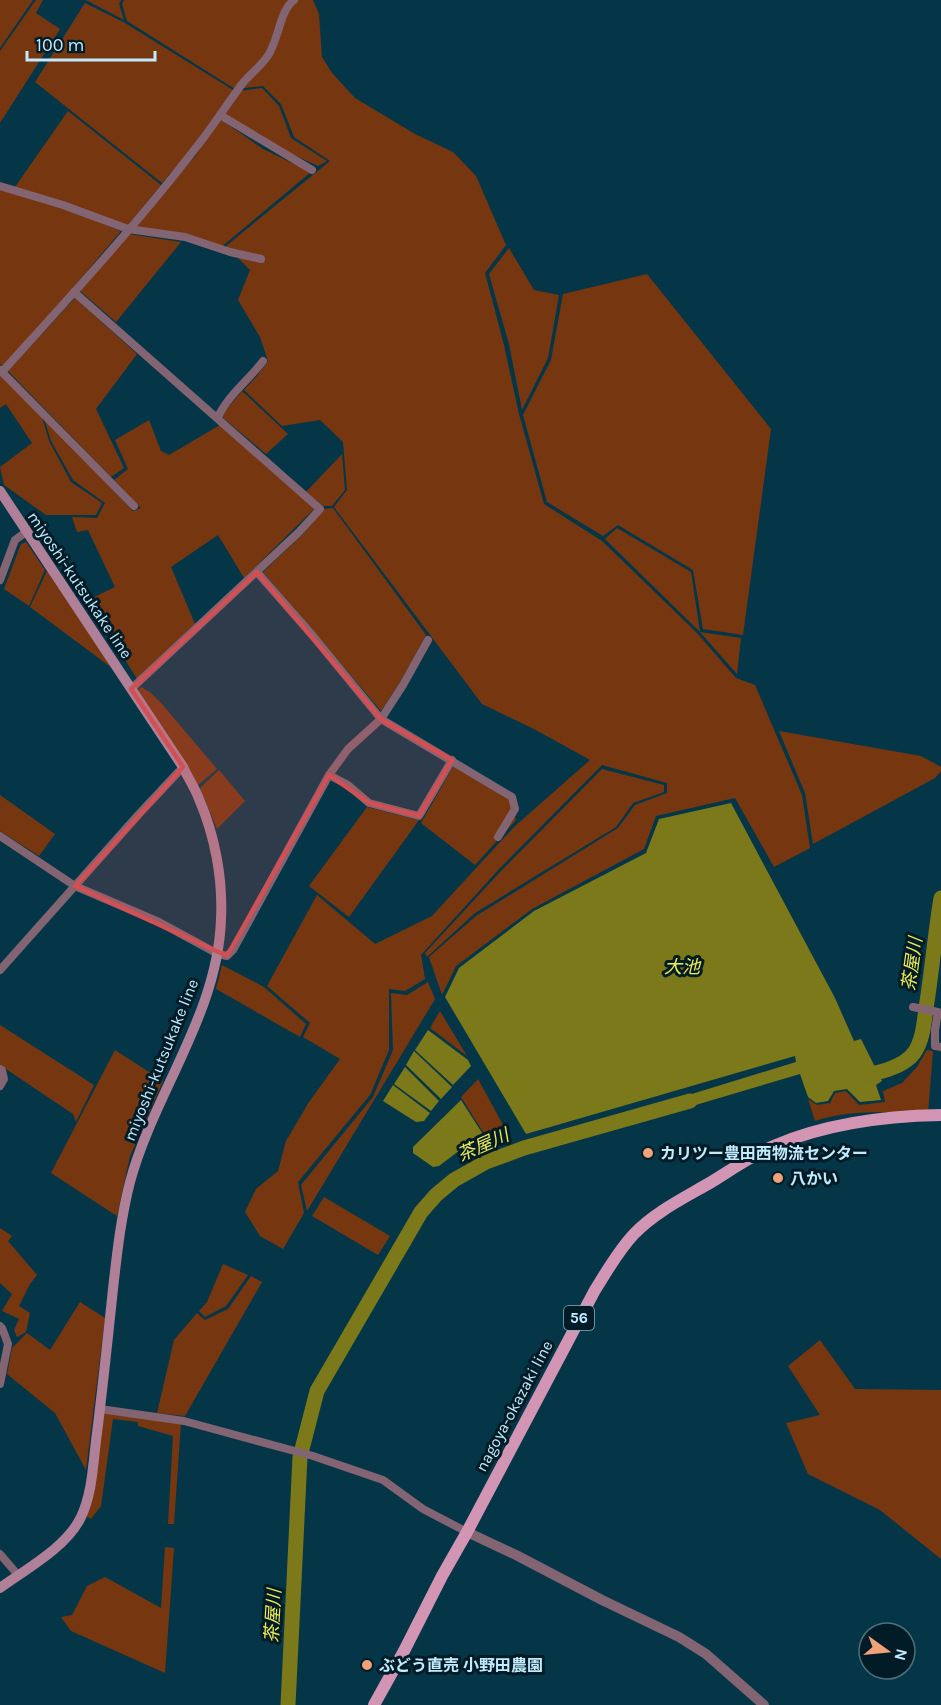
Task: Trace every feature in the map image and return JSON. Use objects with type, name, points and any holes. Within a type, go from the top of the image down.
[{"type":"main road","name":"miyoshi-kutsukake line","points":[[0,491],[183,767],[200,800],[213,839],[220,885],[221,918],[218,954],[203,1007],[140,1151],[130,1183],[120,1227],[100,1409],[86,1506],[72,1533],[0,1588]]},
{"type":"main road","name":"nagoya-okazaki line","points":[[374,1705],[595,1290],[612,1262],[635,1233],[663,1210],[750,1158],[793,1139],[856,1122],[913,1115],[941,1115]]},
{"type":"street","points":[[134,506],[1,370],[74,292],[193,153],[251,73],[267,57],[286,9],[294,0]]},
{"type":"street","points":[[220,115],[312,170]]},
{"type":"street","points":[[0,186],[63,205],[128,229],[185,237],[230,252],[261,259]]},
{"type":"street","points":[[74,292],[320,508],[299,532],[131,689]]},
{"type":"street","points":[[218,417],[222,408],[263,361]]},
{"type":"street","points":[[0,580],[15,540],[26,532]]},
{"type":"street","points":[[257,572],[381,718],[512,797],[514,809],[498,837]]},
{"type":"street","points":[[0,836],[75,886],[159,922],[227,957],[233,951],[329,775],[348,749],[381,718],[403,685],[428,640]]},
{"type":"street","points":[[329,775],[348,785],[369,803],[419,816],[452,760]]},
{"type":"street","points":[[0,970],[183,767]]},
{"type":"street","points":[[913,1007],[938,1012],[935,1046],[941,1047]]},
{"type":"street","points":[[0,1069],[4,1079],[0,1086]]},
{"type":"street","points":[[0,1326],[8,1344],[0,1384]]},
{"type":"street","points":[[100,1409],[184,1421],[313,1456],[382,1480],[423,1509],[680,1637],[706,1654],[764,1705]]},
{"type":"street","points":[[0,1554],[18,1575]]},
{"type":"highlighted area","points":[[257,572],[381,719],[452,760],[419,816],[369,803],[329,775],[227,956],[75,886],[183,767],[131,689]]},
{"type":"shaded area","points":[[0,0],[33,0],[0,48]]},
{"type":"shaded area","points":[[36,0],[43,0],[36,13],[60,29],[0,123],[0,51]]},
{"type":"shaded area","points":[[86,0],[121,0],[119,4],[124,20]]},
{"type":"shaded area","points":[[124,0],[313,0],[319,14],[322,57],[332,73],[355,98],[415,134],[453,152],[476,176],[506,245],[485,273],[519,414],[544,504],[602,541],[696,632],[736,678],[755,685],[802,795],[810,848],[774,867],[735,798],[656,816],[644,849],[532,909],[456,966],[442,995],[429,957],[476,916],[618,828],[635,805],[667,793],[667,783],[602,765],[499,869],[421,955],[425,979],[405,991],[389,989],[389,1050],[370,1095],[298,1182],[304,1213],[283,1249],[260,1236],[245,1212],[256,1189],[278,1171],[286,1141],[309,1102],[340,1059],[303,1037],[310,1023],[267,986],[317,895],[375,944],[432,916],[514,827],[590,760],[482,704],[334,507],[347,490],[343,442],[320,420],[282,426],[244,390],[268,361],[260,337],[238,300],[250,270],[226,246],[330,161],[294,137],[281,104],[263,86],[235,89],[127,21],[122,4]]},
{"type":"shaded area","points":[[85,3],[125,23],[233,90],[191,149],[162,183],[35,82]]},
{"type":"shaded area","points":[[262,88],[279,106],[291,138],[327,161],[318,166],[279,148],[224,114],[240,91]]},
{"type":"shaded area","points":[[68,111],[161,185],[127,226],[15,187]]},
{"type":"shaded area","points":[[220,119],[263,149],[311,172],[220,248],[133,228],[196,155]]},
{"type":"shaded area","points":[[0,188],[61,207],[121,231],[3,367],[0,364]]},
{"type":"shaded area","points":[[129,234],[181,242],[116,322],[80,291]]},
{"type":"shaded area","points":[[509,248],[534,290],[559,295],[548,358],[522,410],[509,344],[489,274]]},
{"type":"shaded area","points":[[647,274],[771,429],[743,635],[703,629],[693,570],[618,525],[603,536],[547,502],[523,415],[551,360],[563,294]]},
{"type":"shaded area","points":[[75,298],[137,354],[96,409],[124,468],[111,477],[8,371]]},
{"type":"shaded area","points":[[0,373],[42,417],[49,441],[71,482],[102,503],[96,515],[46,515],[4,485],[0,467],[32,443],[6,404],[0,408]]},
{"type":"shaded area","points":[[242,391],[288,434],[266,454],[221,416]]},
{"type":"shaded area","points":[[44,418],[133,511],[141,508],[114,480],[128,469],[115,440],[149,420],[161,451],[169,455],[220,425],[315,508],[244,578],[218,535],[171,567],[195,624],[137,679],[88,600],[115,587],[88,530],[77,532],[72,517],[97,518],[105,503],[73,480],[51,441]]},
{"type":"shaded area","points":[[342,454],[345,490],[332,506],[323,506],[306,492]]},
{"type":"shaded area","points":[[333,508],[426,635],[381,711],[263,572],[303,534],[324,509]]},
{"type":"shaded area","points":[[617,528],[691,572],[700,632],[605,539]]},
{"type":"shaded area","points":[[26,542],[45,570],[29,606],[4,589],[21,544]]},
{"type":"shaded area","points":[[47,571],[112,668],[30,607]]},
{"type":"shaded area","points":[[700,632],[741,638],[737,674]]},
{"type":"shaded area","points":[[141,687],[162,704],[217,769],[198,785],[138,690]]},
{"type":"shaded area","points":[[779,731],[921,756],[941,767],[941,771],[935,778],[813,844],[805,793]]},
{"type":"shaded area","points":[[454,765],[509,800],[516,820],[475,865],[421,823]]},
{"type":"shaded area","points":[[602,769],[664,785],[664,792],[633,803],[616,827],[475,913],[427,957],[425,953],[501,871]]},
{"type":"shaded area","points":[[219,770],[245,801],[217,829],[200,788]]},
{"type":"shaded area","points":[[0,795],[55,834],[39,856],[0,831]]},
{"type":"shaded area","points":[[367,807],[419,820],[349,917],[309,886]]},
{"type":"shaded area","points":[[222,965],[264,987],[306,1024],[300,1037],[216,989]]},
{"type":"shaded area","points":[[428,982],[435,999],[307,1211],[301,1185],[373,1097],[393,1050],[391,993],[407,995]]},
{"type":"shaded area","points":[[440,1011],[467,1056],[430,1028]]},
{"type":"shaded area","points":[[0,1025],[94,1085],[76,1122],[73,1114],[0,1065]]},
{"type":"shaded area","points":[[115,1050],[163,1081],[130,1156],[117,1216],[51,1173]]},
{"type":"shaded area","points":[[927,1050],[933,1051],[928,1113],[857,1113],[815,1121],[808,1099],[817,1105],[830,1103],[835,1093],[846,1091],[859,1105],[885,1102],[883,1091],[902,1083],[917,1067]]},
{"type":"shaded area","points":[[478,1079],[508,1134],[488,1140],[461,1097]]},
{"type":"shaded area","points":[[324,1197],[390,1236],[378,1255],[312,1216]]},
{"type":"shaded area","points":[[0,1228],[12,1236],[8,1241],[37,1275],[19,1306],[30,1313],[26,1332],[17,1337],[14,1330],[19,1319],[2,1311],[12,1294],[0,1283]]},
{"type":"shaded area","points":[[223,1264],[248,1275],[226,1306],[205,1317],[199,1311],[207,1302]]},
{"type":"shaded area","points":[[251,1276],[262,1282],[185,1416],[157,1413],[174,1340],[197,1313],[205,1320],[228,1309]]},
{"type":"shaded area","points":[[80,1302],[105,1318],[86,1470],[55,1413],[7,1374],[12,1348],[27,1333],[50,1350]]},
{"type":"shaded area","points":[[820,1340],[855,1389],[941,1390],[941,1559],[880,1510],[808,1474],[786,1423],[820,1415],[788,1366]]},
{"type":"shaded area","points":[[104,1413],[181,1423],[174,1524],[168,1524],[173,1436],[138,1426],[138,1422],[113,1419],[101,1506],[91,1519],[86,1516]]},
{"type":"shaded area","points":[[165,1547],[174,1548],[165,1673],[71,1631],[61,1617],[72,1615],[87,1586],[105,1577],[161,1608]]},
{"type":"water","name":"大池","points":[[731,803],[835,998],[854,1041],[861,1039],[882,1081],[876,1085],[881,1100],[860,1102],[847,1089],[834,1091],[828,1101],[816,1103],[808,1097],[800,1074],[672,1112],[669,1101],[796,1062],[795,1056],[526,1134],[445,997],[459,968],[534,911],[646,853],[659,819]]},
{"type":"water","points":[[428,1030],[468,1060],[471,1066],[453,1085],[415,1050]]},
{"type":"water","points":[[414,1051],[452,1087],[441,1099],[406,1065]]},
{"type":"water","points":[[405,1067],[439,1101],[431,1111],[394,1084]]},
{"type":"water","points":[[393,1085],[430,1113],[424,1121],[416,1122],[383,1101]]},
{"type":"water","points":[[461,1100],[486,1139],[460,1150],[439,1166],[433,1167],[413,1153],[413,1147]]},
{"type":"waterway","name":"茶屋川","points":[[860,1076],[897,1066],[909,1058],[917,1048],[924,1025],[941,898]]},
{"type":"waterway","name":"茶屋川","points":[[288,1705],[300,1457],[317,1391],[421,1212],[454,1180],[486,1162],[524,1148],[690,1101]]},
{"type":"place","name":"カリツー豊田西物流センター","points":[[648,1153]]},
{"type":"place","name":"八かい","points":[[778,1178]]},
{"type":"place","name":"ぶどう直売 小野田農園","points":[[367,1665]]}]
